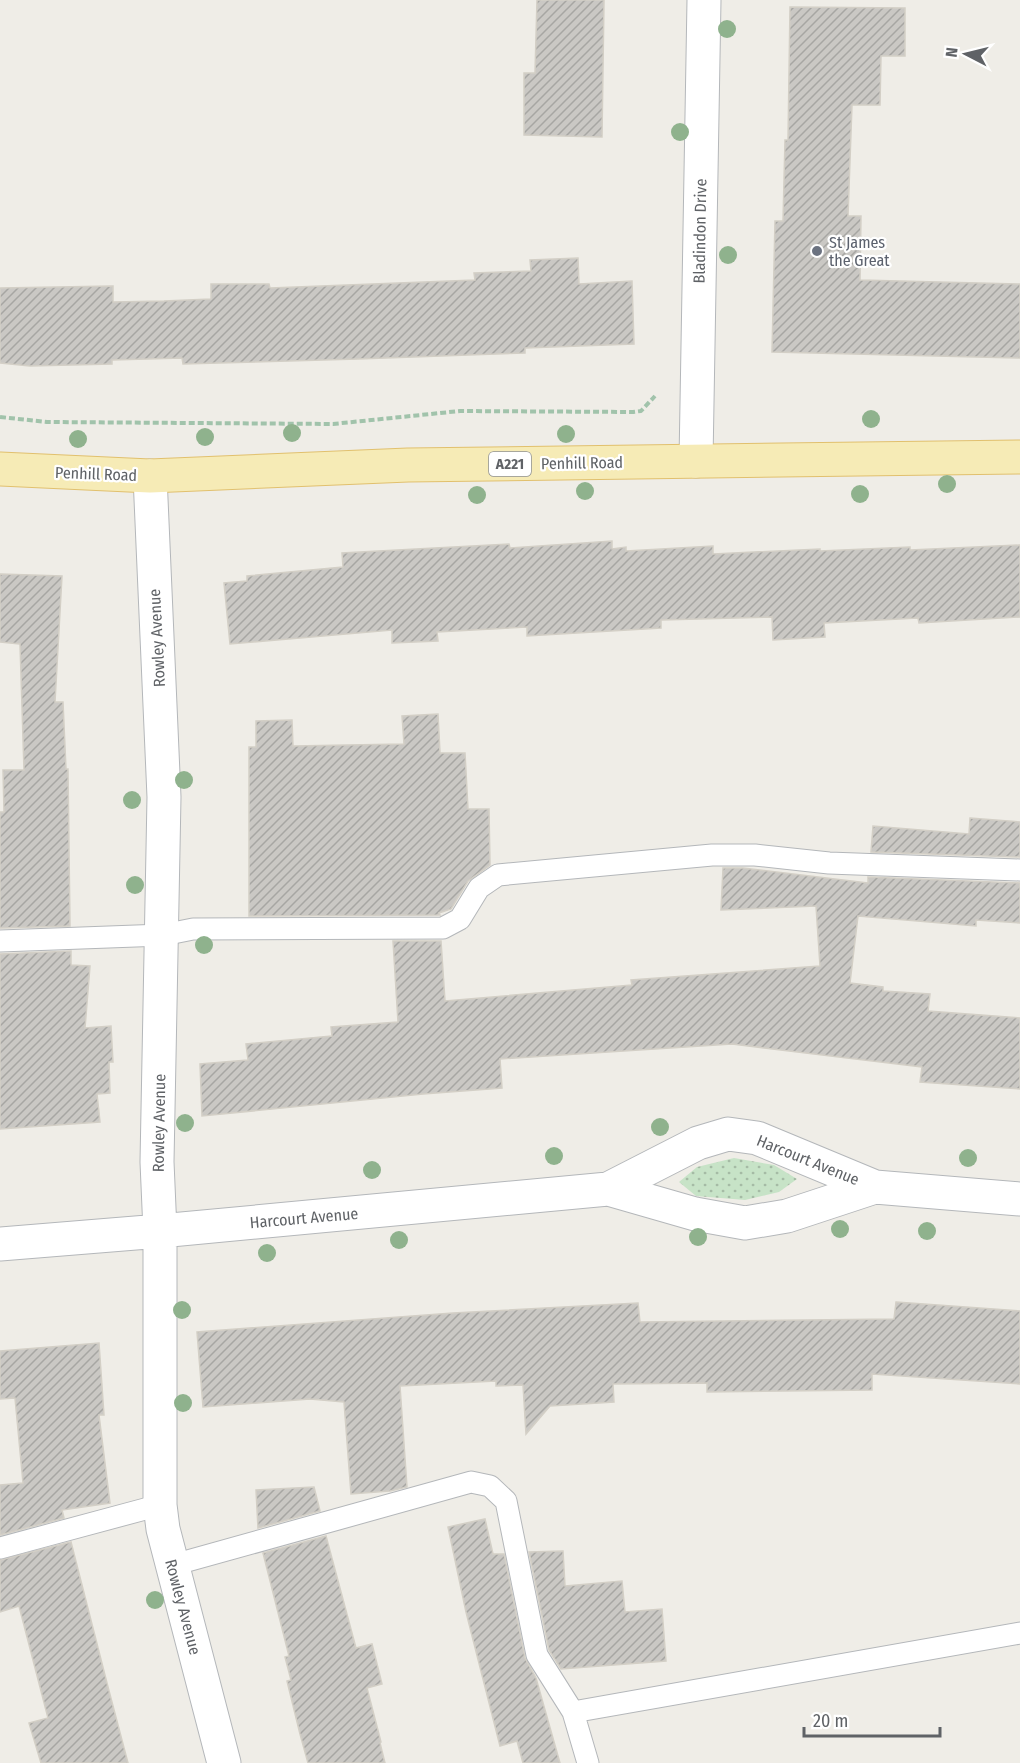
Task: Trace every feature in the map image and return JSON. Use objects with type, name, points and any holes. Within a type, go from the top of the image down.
[{"type":"main road","name":"Penhill Road","points":[[0,469],[150,476],[408,465],[1020,457]]},
{"type":"street","name":"Bladindon Drive","points":[[696,461],[704,0]]},
{"type":"street","name":"Rowley Avenue","points":[[150,476],[164,797],[157,1162],[160,1231],[160,1505],[163,1529],[224,1763]]},
{"type":"street","name":"Harcourt Avenue","points":[[608,1189],[698,1143],[728,1134],[757,1138],[875,1187],[1020,1199]]},
{"type":"street","name":"Harcourt Avenue","points":[[0,1244],[608,1189],[695,1214],[745,1223],[787,1216],[875,1187]]},
{"type":"lane","points":[[0,941],[163,935],[193,929],[443,928],[460,919],[479,888],[498,875],[712,855],[755,855],[829,863],[1020,870]]},
{"type":"lane","points":[[172,1565],[471,1482],[490,1486],[506,1501],[537,1655],[573,1712],[588,1763]]},
{"type":"lane","points":[[0,1548],[160,1505]]},
{"type":"lane","points":[[573,1712],[1020,1634]]},
{"type":"path","points":[[0,417],[47,422],[333,424],[460,411],[633,412],[641,411],[657,394]]},
{"type":"green space","points":[[734,1158],[774,1165],[797,1179],[779,1192],[745,1200],[696,1196],[679,1182],[697,1167]]},
{"type":"building","points":[[537,0],[604,0],[602,137],[524,135],[524,73],[535,73]]},
{"type":"building","points":[[790,7],[905,8],[905,56],[881,56],[880,105],[852,105],[848,216],[861,216],[860,280],[1020,284],[1020,358],[772,352],[775,221],[783,221],[785,140],[788,140]]},
{"type":"building","points":[[578,258],[579,284],[632,281],[634,344],[525,348],[525,353],[358,359],[183,364],[182,358],[112,360],[112,364],[30,366],[0,363],[0,288],[113,286],[113,302],[211,299],[211,284],[269,284],[270,288],[475,280],[474,273],[531,271],[530,260]]},
{"type":"building","points":[[612,541],[612,549],[626,547],[626,551],[713,546],[713,554],[820,549],[820,551],[910,547],[910,550],[1020,545],[1020,617],[919,623],[918,618],[824,623],[825,637],[773,640],[772,617],[661,620],[661,628],[527,636],[527,627],[437,632],[438,641],[392,643],[392,630],[230,644],[224,583],[247,581],[247,576],[343,567],[342,553],[509,544],[510,548]]},
{"type":"building","points":[[0,574],[62,576],[55,702],[63,702],[66,769],[68,769],[70,926],[0,928],[0,812],[4,812],[3,770],[24,770],[20,644],[0,642]]},
{"type":"building","points":[[438,714],[440,753],[465,753],[468,809],[489,809],[490,865],[468,881],[451,909],[439,913],[440,915],[249,916],[249,747],[256,747],[256,721],[292,720],[293,746],[404,744],[402,716]]},
{"type":"building","points":[[970,818],[1020,822],[1020,857],[871,852],[873,826],[969,834]]},
{"type":"building","points":[[723,868],[743,868],[868,883],[868,877],[1020,883],[1020,923],[976,920],[976,926],[858,916],[850,983],[883,987],[883,991],[930,994],[928,1011],[1020,1018],[1020,1089],[920,1082],[922,1067],[732,1044],[500,1059],[502,1088],[202,1116],[200,1064],[248,1060],[246,1044],[332,1036],[331,1027],[398,1022],[393,941],[441,941],[445,1001],[632,985],[631,980],[820,966],[816,906],[721,910]]},
{"type":"building","points":[[71,951],[71,965],[90,966],[85,1028],[111,1026],[113,1062],[109,1062],[110,1093],[97,1094],[100,1122],[0,1129],[0,954]]},
{"type":"building","points":[[896,1302],[1020,1311],[1020,1384],[872,1374],[872,1390],[707,1392],[707,1383],[613,1384],[614,1402],[550,1406],[526,1434],[523,1385],[496,1386],[496,1381],[400,1386],[407,1487],[390,1491],[351,1494],[344,1402],[310,1399],[203,1407],[197,1332],[453,1313],[638,1303],[640,1322],[894,1319]]},
{"type":"building","points":[[99,1343],[104,1415],[99,1415],[110,1503],[62,1510],[64,1518],[0,1535],[0,1485],[23,1483],[15,1398],[0,1399],[0,1351]]},
{"type":"building","points":[[314,1487],[320,1511],[258,1528],[256,1490]]},
{"type":"building","points":[[485,1519],[493,1554],[504,1554],[525,1658],[536,1678],[560,1763],[523,1763],[517,1741],[500,1746],[466,1612],[448,1527]]},
{"type":"building","points":[[326,1536],[356,1648],[372,1644],[382,1684],[367,1688],[385,1763],[308,1763],[300,1734],[287,1681],[291,1680],[285,1657],[289,1656],[263,1553]]},
{"type":"building","points":[[71,1542],[128,1763],[41,1763],[29,1723],[48,1718],[19,1606],[0,1612],[0,1560]]},
{"type":"building","points":[[563,1551],[565,1586],[622,1581],[625,1612],[662,1609],[666,1661],[561,1669],[549,1650],[529,1552]]},
{"type":"place","name":"St James the Great","points":[[817,251]]}]
